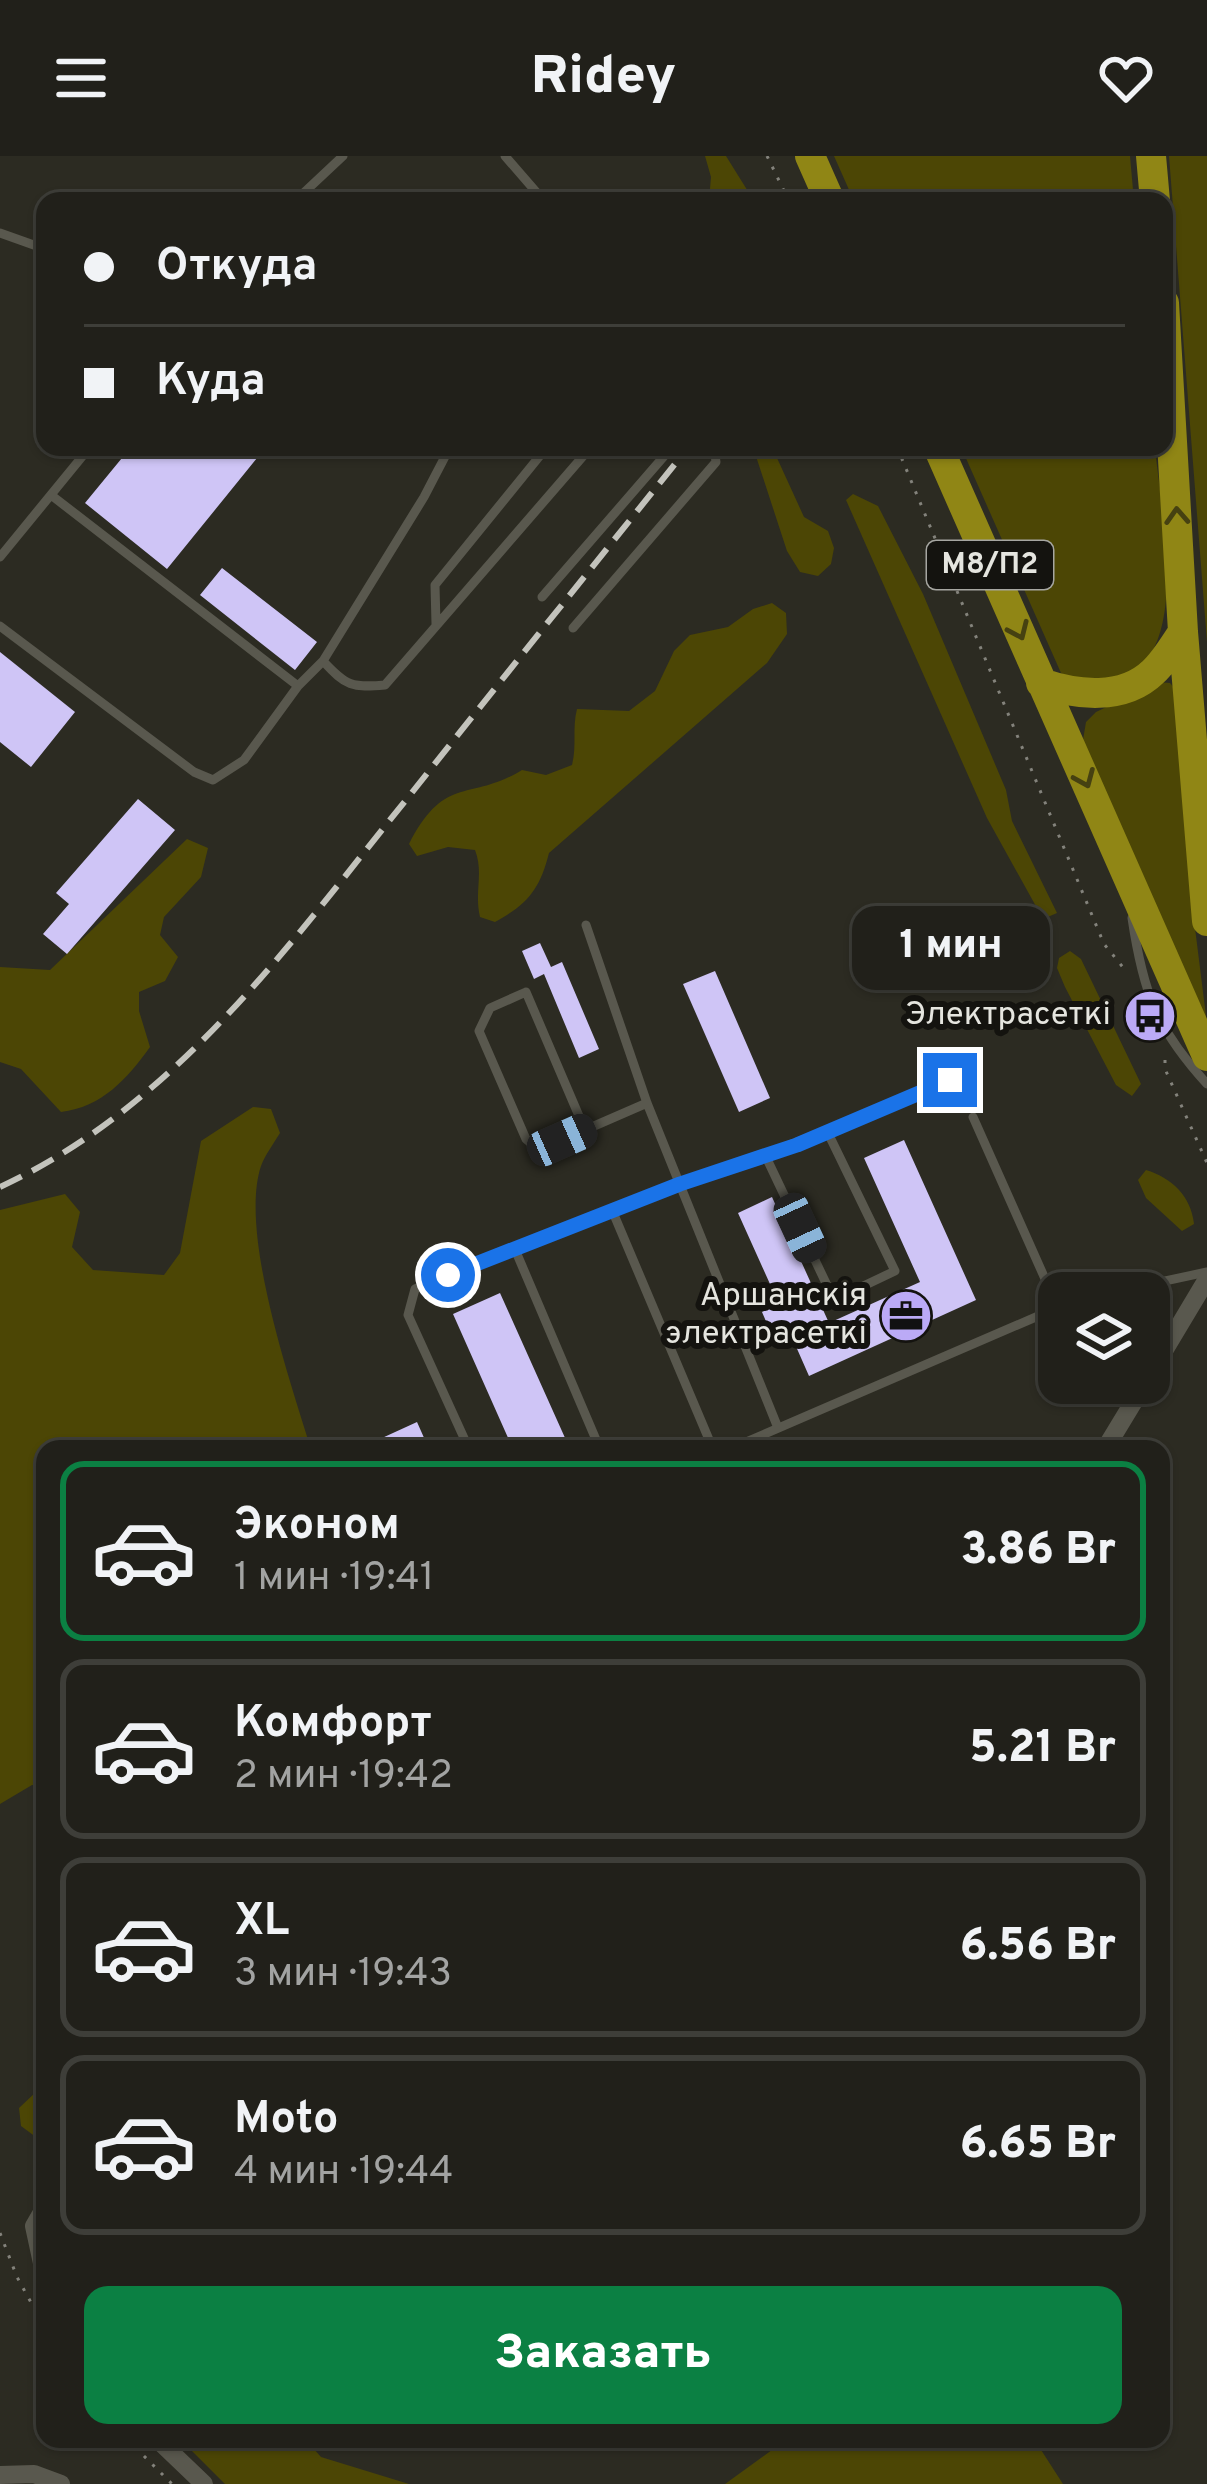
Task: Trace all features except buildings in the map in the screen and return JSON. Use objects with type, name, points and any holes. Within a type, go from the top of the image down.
[{"type":"highway","points":[[810,156],[826,192]]},
{"type":"highway","points":[[1150,156],[1154,192]]},
{"type":"highway","name":"М8/П2","points":[[942,456],[1207,1056]]},
{"type":"highway","points":[[1173,456],[1207,919]]},
{"type":"highway","points":[[1041,682],[1071,694],[1112,692],[1151,675],[1183,632]]},
{"type":"street","points":[[1170,1340],[1207,1276]]},
{"type":"street","points":[[1110,1440],[1132,1404]]},
{"type":"street","points":[[166,2448],[204,2484]]},
{"type":"street","points":[[0,2475],[34,2474],[61,2484]]},
{"type":"lane","points":[[305,192],[343,156]]},
{"type":"lane","points":[[505,156],[537,192]]},
{"type":"lane","points":[[0,233],[36,247]]},
{"type":"lane","points":[[0,557],[83,456]]},
{"type":"lane","points":[[0,626],[194,772],[213,780],[244,760],[298,686],[323,661],[445,456]]},
{"type":"lane","points":[[436,627],[435,585],[541,456]]},
{"type":"lane","points":[[323,661],[356,687],[386,685],[583,456]]},
{"type":"lane","points":[[542,597],[664,456]]},
{"type":"lane","points":[[573,628],[716,462],[715,456]]},
{"type":"lane","points":[[51,494],[298,686]]},
{"type":"lane","points":[[1126,877],[1141,976],[1173,1046],[1207,1084]]},
{"type":"lane","points":[[586,925],[647,1103],[778,1428]]},
{"type":"lane","points":[[585,1130],[526,992],[490,1009],[479,1030],[526,1139],[539,1150],[585,1130],[647,1103]]},
{"type":"lane","points":[[465,1440],[408,1315],[415,1288],[680,1184],[766,1157],[950,1080]]},
{"type":"lane","points":[[973,1118],[1042,1272]]},
{"type":"lane","points":[[766,1157],[834,1300],[895,1271],[828,1132]]},
{"type":"lane","points":[[612,1210],[709,1440]]},
{"type":"lane","points":[[514,1247],[597,1440]]},
{"type":"lane","points":[[1170,1282],[1207,1276]]},
{"type":"lane","points":[[751,1440],[1038,1317]]},
{"type":"path","points":[[767,156],[785,192]]},
{"type":"path","points":[[901,456],[1104,944],[1133,979]]},
{"type":"path","points":[[1166,1048],[1165,1069],[1207,1163]]},
{"type":"path","points":[[0,2234],[36,2312]]},
{"type":"path","points":[[136,2448],[172,2484]]},
{"type":"shaded area","points":[[705,156],[726,156],[748,192],[710,192]]},
{"type":"shaded area","points":[[834,156],[1130,156],[1133,192],[850,192]]},
{"type":"shaded area","points":[[1169,156],[1207,156],[1207,642],[1173,192]]},
{"type":"shaded area","points":[[756,456],[776,456],[804,517],[828,531],[834,548],[831,564],[818,576],[800,572],[787,551]]},
{"type":"shaded area","points":[[965,456],[1156,456],[1167,584],[1153,650],[1135,671],[1106,681],[1078,680],[1061,673]]},
{"type":"shaded area","points":[[853,494],[878,506],[923,594],[1006,790],[1012,821],[1057,913],[1043,919],[987,818],[846,500]]},
{"type":"shaded area","points":[[772,603],[786,613],[787,634],[767,663],[549,853],[537,886],[516,909],[495,922],[480,917],[475,850],[448,847],[417,856],[409,844],[422,822],[447,798],[522,770],[546,775],[572,765],[577,709],[629,711],[655,691],[674,651],[690,635],[728,627],[753,609]]},
{"type":"shaded area","points":[[1158,682],[1170,683],[1175,689],[1191,896],[1207,1024],[1083,740],[1086,722],[1096,712]]},
{"type":"shaded area","points":[[187,839],[208,848],[201,877],[164,917],[160,935],[178,957],[165,981],[139,992],[139,1011],[150,1047],[112,1090],[89,1104],[61,1112],[21,1069],[0,1062],[0,967],[50,970]]},
{"type":"shaded area","points":[[1070,951],[1081,959],[1141,1084],[1132,1096],[1116,1085],[1065,987],[1057,968],[1059,958]]},
{"type":"shaded area","points":[[253,1107],[271,1109],[280,1133],[261,1166],[257,1228],[270,1307],[308,1440],[36,1440],[36,1785],[0,1804],[0,1210],[65,1194],[80,1212],[72,1247],[93,1270],[164,1275],[180,1253],[201,1141]]},
{"type":"shaded area","points":[[1146,1170],[1179,1190],[1194,1224],[1182,1231],[1146,1198],[1138,1180]]},
{"type":"shaded area","points":[[36,2092],[36,2137],[21,2126],[19,2108]]},
{"type":"shaded area","points":[[189,2448],[313,2448],[321,2457],[409,2484],[225,2484]]},
{"type":"shaded area","points":[[775,2448],[1040,2448],[1063,2484],[725,2484]]},
{"type":"railway","points":[[0,1187],[63,1153],[121,1113],[224,1018],[317,911],[675,464]]},
{"type":"place","name":"Электрасеткі","points":[[1150,1016]]},
{"type":"place","name":"Аршанскія электрасеткі","points":[[906,1316]]},
{"type":"route","points":[[448,1275],[680,1184],[797,1145],[950,1080]]}]
